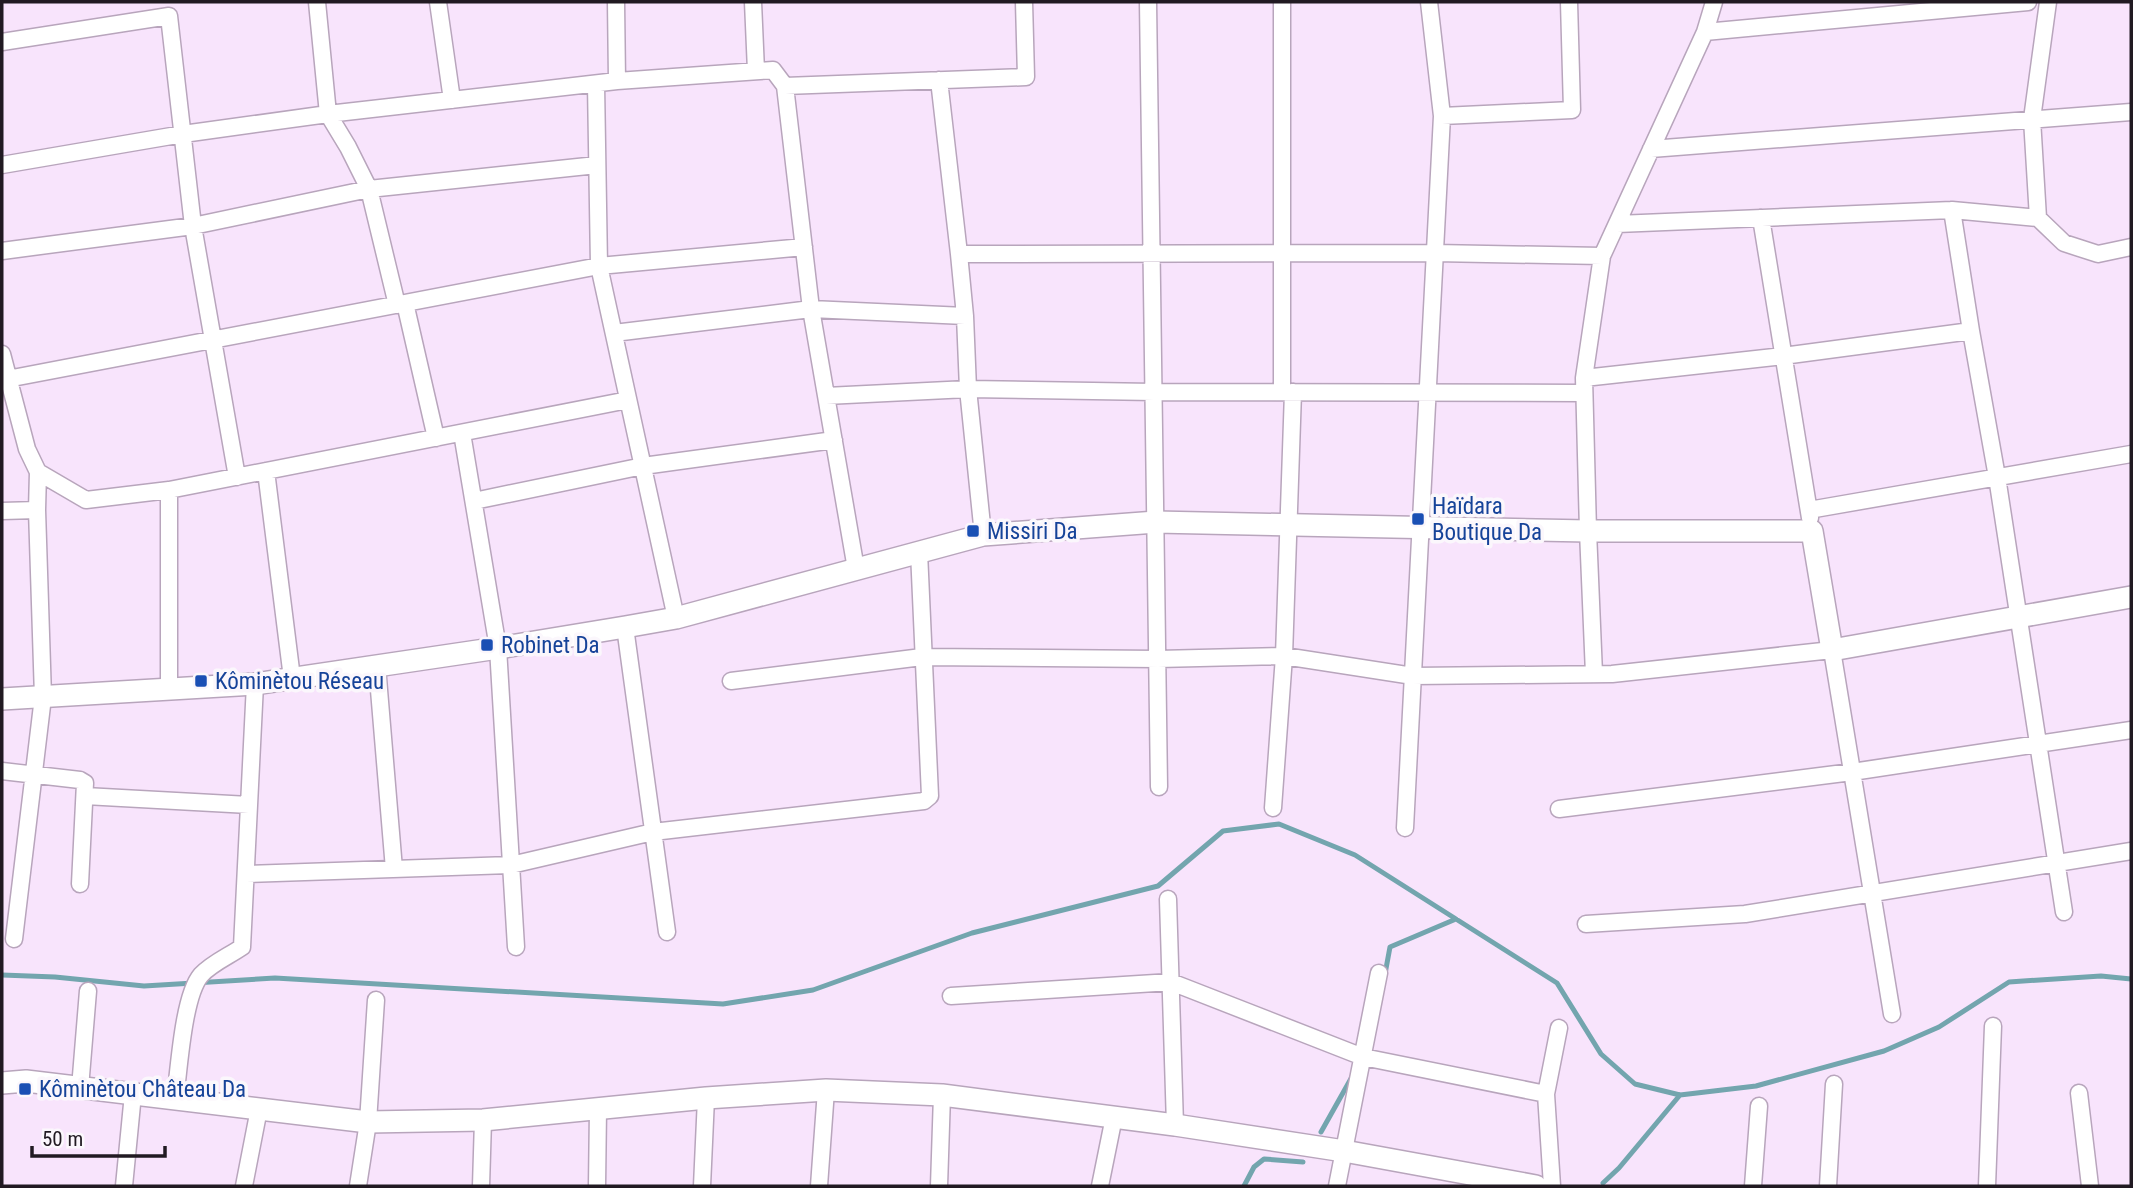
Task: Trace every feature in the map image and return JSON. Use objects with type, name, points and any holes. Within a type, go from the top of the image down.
[{"type":"street","points":[[317,2],[328,114],[369,189],[436,438]]},
{"type":"street","points":[[439,2],[452,100]]},
{"type":"street","points":[[617,2],[617,81]]},
{"type":"street","points":[[752,2],[755,71]]},
{"type":"street","points":[[785,86],[1026,77],[1024,2]]},
{"type":"street","points":[[1148,2],[1159,788]]},
{"type":"street","points":[[1273,808],[1284,656],[1289,525],[1282,254],[1282,2]]},
{"type":"street","points":[[1405,828],[1442,116],[1429,2]]},
{"type":"street","points":[[1442,116],[1572,110],[1569,2]]},
{"type":"street","points":[[1594,674],[1584,385],[1602,256],[1705,32],[1714,2]]},
{"type":"street","points":[[1705,32],[1856,10],[2028,2]]},
{"type":"street","points":[[2038,218],[2032,118],[2048,2]]},
{"type":"street","points":[[2,42],[169,16],[193,226],[237,477]]},
{"type":"street","points":[[2,165],[183,134],[328,114],[617,81],[774,70],[785,86],[811,309],[856,569]]},
{"type":"street","points":[[939,80],[960,254],[968,389],[983,535]]},
{"type":"street","points":[[596,84],[599,265],[676,618]]},
{"type":"street","points":[[1651,149],[2131,111]]},
{"type":"street","points":[[2,251],[193,226],[369,189],[597,165]]},
{"type":"street","points":[[1617,224],[1952,210],[2038,218],[2064,243],[2098,254],[2131,247]]},
{"type":"street","points":[[1952,210],[1997,477],[2064,912]]},
{"type":"street","points":[[1760,218],[1892,1014]]},
{"type":"street","points":[[5,380],[599,265],[804,247]]},
{"type":"street","points":[[960,254],[1435,253],[1602,256]]},
{"type":"street","points":[[614,333],[811,309],[965,316]]},
{"type":"street","points":[[826,396],[968,389],[1428,392],[1584,385],[1971,331]]},
{"type":"street","points":[[2,354],[5,380],[27,449],[38,472],[43,697],[14,939]]},
{"type":"street","points":[[38,472],[86,500],[169,490],[628,400]]},
{"type":"street","points":[[463,432],[498,648],[516,947]]},
{"type":"street","points":[[474,502],[643,466],[834,440]]},
{"type":"street","points":[[2,699],[255,684],[625,627],[676,618],[983,535],[1156,522],[1588,531],[1810,520],[1997,477],[2131,454]]},
{"type":"street","points":[[266,471],[292,678]]},
{"type":"street","points":[[169,490],[169,689]]},
{"type":"street","points":[[2,511],[37,510]]},
{"type":"street","points":[[246,874],[511,865],[653,832],[924,801],[930,796],[919,552]]},
{"type":"street","points":[[731,681],[922,657],[1158,659],[1284,656],[1413,676],[1612,674],[1832,650],[2131,597]]},
{"type":"street","points":[[625,627],[667,932]]},
{"type":"street","points":[[377,666],[394,869]]},
{"type":"street","points":[[176,1099],[190,996],[200,976],[243,947],[255,684]]},
{"type":"street","points":[[1559,809],[1852,772],[2131,730]]},
{"type":"street","points":[[2,771],[33,773],[85,783],[80,884]]},
{"type":"street","points":[[85,796],[249,805]]},
{"type":"street","points":[[1586,924],[1745,914],[2131,851]]},
{"type":"street","points":[[1168,900],[1175,1125]]},
{"type":"street","points":[[1337,1186],[1379,973]]},
{"type":"street","points":[[951,996],[1171,982],[1363,1057],[1546,1094]]},
{"type":"street","points":[[80,1088],[88,991]]},
{"type":"street","points":[[358,1186],[368,1122],[376,1000]]},
{"type":"street","points":[[1987,1186],[1993,1026]]},
{"type":"street","points":[[1552,1186],[1546,1094],[1559,1028]]},
{"type":"street","points":[[2,1083],[26,1081],[368,1122],[482,1120],[706,1098],[826,1090],[942,1095],[1175,1125],[1344,1151],[1536,1186]]},
{"type":"street","points":[[1828,1186],[1834,1084]]},
{"type":"street","points":[[819,1186],[826,1090]]},
{"type":"street","points":[[2080,1093],[2090,1186]]},
{"type":"street","points":[[124,1186],[132,1094]]},
{"type":"street","points":[[939,1186],[942,1095]]},
{"type":"street","points":[[702,1186],[706,1098]]},
{"type":"street","points":[[1753,1186],[1759,1106]]},
{"type":"street","points":[[244,1186],[259,1109]]},
{"type":"street","points":[[597,1186],[598,1109]]},
{"type":"street","points":[[1100,1186],[1114,1117]]},
{"type":"street","points":[[481,1186],[482,1120]]},
{"type":"waterway","points":[[2,975],[144,986],[275,978],[723,1004],[813,990],[972,933],[1158,886],[1223,831],[1279,824],[1355,855],[1557,983],[1601,1054],[1635,1084],[1680,1095],[1756,1086],[1884,1051],[1939,1027],[2009,982],[2101,976],[2131,979]]},
{"type":"waterway","points":[[1385,974],[1390,947],[1456,919]]},
{"type":"waterway","points":[[1321,1132],[1353,1075]]},
{"type":"waterway","points":[[1603,1183],[1619,1168],[1680,1095]]},
{"type":"waterway","points":[[1244,1186],[1254,1167],[1264,1159],[1303,1162]]},
{"type":"place","name":"Haïdara Boutique Da","points":[[1418,519]]},
{"type":"place","name":"Missiri Da","points":[[973,531]]},
{"type":"place","name":"Robinet Da","points":[[487,645]]},
{"type":"place","name":"Kôminètou Réseau","points":[[201,681]]},
{"type":"place","name":"Kôminètou Château Da","points":[[25,1089]]}]
